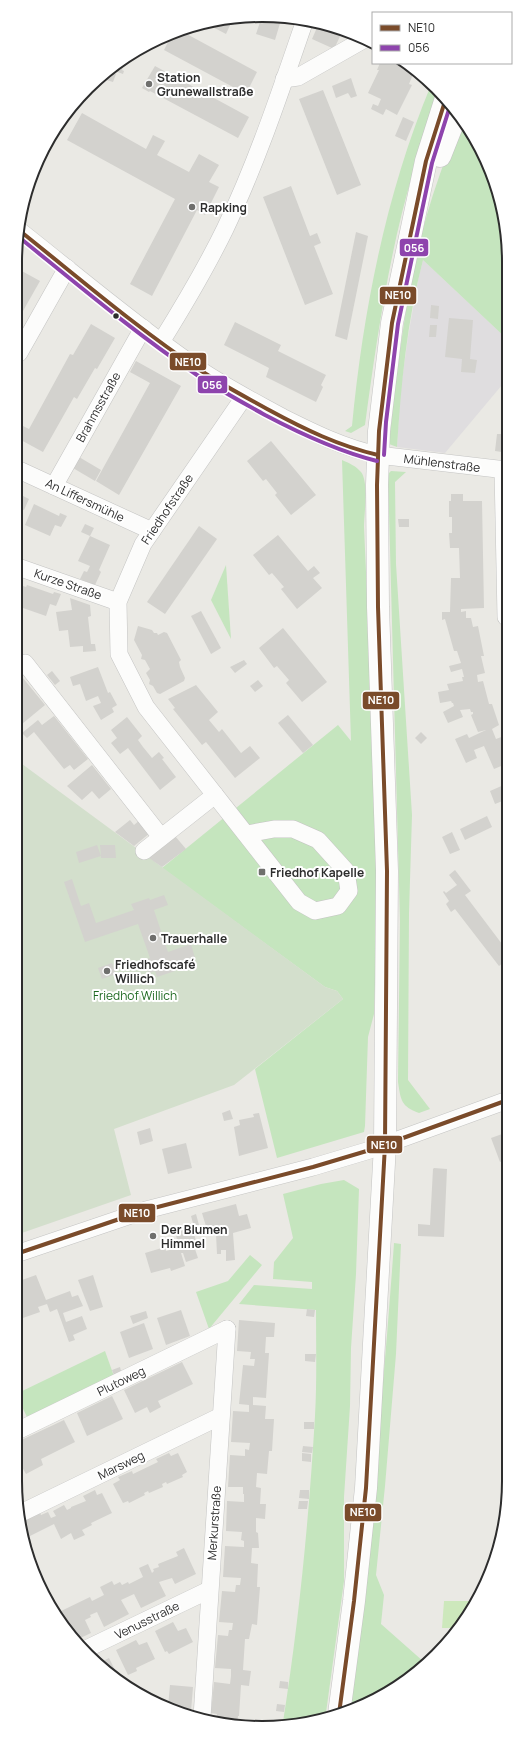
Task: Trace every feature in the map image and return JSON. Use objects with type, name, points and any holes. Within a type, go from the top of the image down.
[{"type":"main road","points":[[340,1708],[366,1488],[385,1145],[388,871],[378,607],[378,455],[380,421],[392,322],[426,161],[444,106]]},
{"type":"main road","points":[[415,218],[454,119]]},
{"type":"street","points":[[161,342],[200,278],[225,228],[251,168],[303,26]]},
{"type":"street","points":[[284,79],[298,77],[359,42]]},
{"type":"street","name":"Mühlenstraße","points":[[24,234],[191,364],[244,397],[309,430],[357,450],[378,455],[502,470]]},
{"type":"street","points":[[22,348],[67,268]]},
{"type":"street","name":"Brahmsstraße","points":[[54,486],[143,328]]},
{"type":"street","name":"Friedhofstraße","points":[[244,397],[143,544],[118,602],[119,654],[146,707],[299,902],[315,911],[338,906],[349,891],[346,871],[318,840],[293,829],[274,829],[247,834]]},
{"type":"street","name":"An Liffersmühle","points":[[22,471],[152,530]]},
{"type":"street","name":"Kurze Straße","points":[[22,568],[118,602]]},
{"type":"street","points":[[25,662],[161,837]]},
{"type":"street","points":[[144,851],[215,794]]},
{"type":"street","points":[[22,1252],[146,1210],[314,1166],[385,1145],[502,1102]]},
{"type":"street","name":"Merkurstraße","points":[[202,1713],[220,1416],[227,1329]]},
{"type":"street","name":"Plutoweg","points":[[22,1429],[227,1329]]},
{"type":"street","name":"Marsweg","points":[[24,1512],[220,1416]]},
{"type":"street","name":"Venusstraße","points":[[89,1648],[209,1590]]},
{"type":"shaded area","points":[[423,260],[502,334],[502,385],[445,453],[397,447],[400,394],[418,280]]},
{"type":"green space","points":[[429,90],[439,100],[413,174],[392,256],[377,341],[365,425],[351,433],[345,431],[352,426],[370,296],[389,210],[415,126]]},
{"type":"green space","points":[[459,125],[470,142],[484,170],[494,200],[500,231],[502,262],[502,334],[423,260],[417,283],[409,329],[400,400],[397,447],[389,444],[401,341],[413,273],[429,207],[455,133]]},
{"type":"green space","points":[[342,460],[361,472],[365,483],[366,498],[364,527],[379,864],[374,1014],[368,1037],[365,1126],[364,1132],[277,1158],[255,1069],[343,999],[337,991],[325,987],[162,868],[338,725],[351,741]]},
{"type":"green space","points":[[391,471],[406,472],[395,482],[396,564],[412,815],[409,913],[408,1080],[430,1109],[419,1113],[405,1105],[401,1098],[398,1082],[400,921],[388,474]]},
{"type":"green space","points":[[226,565],[231,639],[211,600]]},
{"type":"green space","name":"Friedhof Willich","points":[[22,764],[325,987],[337,991],[343,999],[234,1085],[114,1129],[131,1195],[22,1233]]},
{"type":"green space","points":[[344,1180],[359,1189],[356,1274],[351,1348],[350,1406],[344,1497],[344,1581],[326,1712],[283,1720],[299,1608],[310,1493],[316,1403],[316,1310],[239,1304],[254,1285],[312,1289],[312,1282],[273,1279],[274,1262],[293,1238],[283,1194],[321,1184]]},
{"type":"green space","points":[[394,1243],[401,1244],[396,1354],[376,1575],[384,1595],[381,1624],[421,1660],[395,1681],[382,1689],[348,1705],[362,1594],[385,1360]]},
{"type":"green space","points":[[250,1255],[262,1265],[209,1329],[196,1292],[228,1281]]},
{"type":"green space","points":[[105,1351],[115,1379],[27,1417],[22,1407],[22,1391]]},
{"type":"green space","points":[[444,1601],[470,1601],[451,1628],[442,1628]]},
{"type":"building","points":[[260,22],[280,23],[275,40],[256,34]]},
{"type":"building","points":[[231,24],[226,34],[213,27]]},
{"type":"building","points":[[317,29],[340,35],[335,47],[332,48],[312,39]]},
{"type":"building","points":[[187,34],[257,72],[246,94],[164,50],[169,41]]},
{"type":"building","points":[[380,64],[398,64],[412,76],[409,84],[412,85],[397,115],[386,109],[383,115],[371,109],[373,104],[378,106],[381,99],[368,93],[379,70],[377,70]]},
{"type":"building","points":[[123,66],[122,70],[124,71],[123,74],[116,72]]},
{"type":"building","points":[[155,66],[249,117],[238,138],[142,88]]},
{"type":"building","points":[[114,74],[116,74],[113,82],[106,80]]},
{"type":"building","points":[[351,78],[357,96],[351,98],[348,93],[336,98],[332,86]]},
{"type":"building","points":[[323,90],[361,185],[337,195],[299,99]]},
{"type":"building","points":[[82,113],[146,149],[153,135],[165,141],[157,155],[189,172],[199,154],[219,165],[209,182],[219,187],[205,215],[197,210],[152,296],[130,284],[175,199],[67,140]]},
{"type":"building","points":[[403,117],[414,122],[406,141],[395,136]]},
{"type":"building","points":[[291,186],[310,236],[317,233],[321,243],[314,246],[333,294],[305,305],[263,197]]},
{"type":"building","points":[[356,232],[368,236],[347,340],[335,336]]},
{"type":"building","points":[[22,271],[40,281],[22,313]]},
{"type":"building","points":[[431,305],[439,306],[438,319],[430,318]]},
{"type":"building","points":[[449,318],[473,320],[470,359],[477,360],[475,373],[461,372],[462,359],[445,357]]},
{"type":"building","points":[[235,322],[281,345],[278,351],[326,375],[321,385],[323,387],[316,402],[266,377],[269,368],[224,345]]},
{"type":"building","points":[[91,324],[115,338],[77,399],[74,397],[43,452],[22,441],[22,426],[29,429],[70,354],[73,355]]},
{"type":"building","points":[[430,325],[437,325],[436,337],[429,337]]},
{"type":"building","points":[[136,361],[181,386],[119,495],[96,481],[150,383],[130,372]]},
{"type":"building","points":[[497,434],[502,434],[502,452],[495,451]]},
{"type":"building","points":[[271,441],[316,495],[291,515],[275,495],[277,493],[266,479],[263,481],[247,461]]},
{"type":"building","points":[[79,457],[101,470],[95,481],[73,468]]},
{"type":"building","points":[[451,494],[463,494],[463,501],[482,501],[484,608],[461,609],[461,612],[466,611],[466,618],[471,618],[473,627],[478,626],[484,656],[481,656],[485,673],[477,675],[478,682],[483,681],[489,704],[492,704],[499,725],[492,729],[496,739],[502,737],[502,766],[494,769],[484,746],[474,750],[477,758],[466,763],[455,739],[467,734],[469,738],[486,730],[478,732],[471,715],[473,712],[471,712],[470,709],[460,710],[463,717],[448,723],[443,712],[454,706],[451,701],[440,703],[438,692],[449,690],[447,684],[463,681],[462,677],[464,677],[462,669],[451,672],[449,666],[461,663],[457,651],[454,651],[445,619],[442,620],[442,612],[450,612],[451,578],[460,578],[459,548],[450,548],[449,533],[452,533],[452,517],[449,517],[449,501],[451,501]]},
{"type":"building","points":[[23,496],[29,499],[24,510],[22,509]]},
{"type":"building","points":[[34,504],[59,516],[60,513],[67,516],[61,527],[55,525],[50,536],[25,525]]},
{"type":"building","points":[[398,519],[409,519],[409,527],[399,527]]},
{"type":"building","points":[[85,524],[94,528],[90,536],[81,532]]},
{"type":"building","points":[[199,526],[217,539],[165,614],[147,602]]},
{"type":"building","points":[[278,535],[308,571],[314,566],[320,573],[313,578],[322,588],[297,609],[281,589],[284,587],[272,573],[269,575],[253,555]]},
{"type":"building","points":[[90,536],[110,545],[99,570],[101,572],[95,585],[80,579],[84,571],[87,572],[90,566],[78,561]]},
{"type":"building","points":[[27,585],[53,594],[54,592],[61,594],[56,606],[50,604],[46,616],[23,608],[22,611],[22,586],[26,587]]},
{"type":"building","points":[[70,598],[90,605],[91,616],[88,617],[91,644],[95,644],[96,651],[83,652],[83,646],[70,647],[68,630],[59,631],[56,612],[72,610]]},
{"type":"building","points":[[201,611],[221,648],[211,654],[191,616]]},
{"type":"building","points":[[138,626],[152,630],[158,635],[164,632],[167,633],[181,660],[179,662],[185,678],[184,681],[160,694],[157,693],[153,686],[149,684],[150,680],[146,673],[150,669],[145,660],[141,659],[142,655],[134,640]]},
{"type":"building","points":[[283,628],[327,682],[302,702],[286,683],[289,680],[277,666],[274,668],[259,648]]},
{"type":"building","points":[[244,660],[247,664],[235,673],[230,667]]},
{"type":"building","points":[[98,667],[108,693],[110,692],[117,705],[112,708],[114,712],[101,720],[93,706],[101,703],[98,696],[86,701],[80,684],[73,686],[70,677]]},
{"type":"building","points":[[52,671],[60,681],[55,685],[47,675]]},
{"type":"building","points":[[22,677],[45,705],[22,724]]},
{"type":"building","points":[[258,680],[263,686],[255,692],[250,686]]},
{"type":"building","points":[[196,685],[218,712],[209,720],[219,732],[222,729],[241,753],[250,746],[260,758],[235,778],[206,742],[202,745],[173,709],[175,708],[168,699]]},
{"type":"building","points":[[288,715],[313,745],[303,753],[278,723]]},
{"type":"building","points":[[54,716],[88,759],[74,770],[70,765],[64,769],[34,732],[27,738],[22,733],[38,720],[42,725]]},
{"type":"building","points":[[127,717],[142,736],[138,740],[143,747],[152,758],[159,752],[164,758],[162,759],[176,777],[160,790],[128,748],[120,754],[111,743],[117,738],[111,730]]},
{"type":"building","points":[[421,732],[427,738],[421,744],[415,738]]},
{"type":"building","points":[[92,765],[111,789],[99,799],[92,791],[82,800],[67,786]]},
{"type":"building","points":[[502,786],[502,801],[495,804],[490,791]]},
{"type":"building","points":[[487,816],[492,827],[465,840],[460,829]]},
{"type":"building","points":[[130,820],[134,825],[140,820],[150,833],[134,846],[115,832]]},
{"type":"building","points":[[452,832],[460,850],[450,854],[442,837]]},
{"type":"building","points":[[175,836],[186,849],[162,867],[149,858]]},
{"type":"building","points":[[97,845],[101,856],[79,863],[76,852]]},
{"type":"building","points":[[100,845],[115,845],[116,858],[101,858]]},
{"type":"building","points":[[455,870],[471,891],[465,895],[502,944],[502,964],[499,966],[455,909],[451,912],[446,904],[449,901],[443,892],[444,891],[446,893],[457,885],[449,875]]},
{"type":"building","points":[[72,879],[81,906],[89,903],[96,923],[134,910],[131,904],[164,895],[168,905],[154,910],[168,952],[191,944],[195,958],[173,965],[175,971],[157,977],[155,971],[149,973],[144,960],[150,958],[138,924],[85,942],[64,882]]},
{"type":"building","name":"Friedhofscafé Willich","points":[[112,963],[116,974],[102,979],[98,968]]},
{"type":"building","points":[[230,1110],[233,1119],[224,1121],[222,1113]]},
{"type":"building","points":[[259,1113],[268,1148],[239,1156],[234,1127],[240,1125],[239,1120],[254,1117],[253,1114]]},
{"type":"building","points":[[150,1128],[153,1141],[140,1145],[137,1132]]},
{"type":"building","points":[[502,1134],[502,1161],[500,1162],[491,1138]]},
{"type":"building","points":[[186,1143],[192,1168],[168,1174],[162,1149]]},
{"type":"building","points":[[434,1168],[447,1169],[444,1237],[418,1236],[418,1224],[430,1225]]},
{"type":"building","points":[[236,1204],[239,1216],[247,1214],[251,1228],[233,1233],[235,1260],[226,1261],[226,1250],[221,1250],[221,1254],[217,1254],[216,1234],[218,1233],[218,1230],[208,1233],[202,1213]]},
{"type":"building","points":[[196,1214],[199,1225],[194,1227],[191,1216]]},
{"type":"building","points":[[191,1223],[198,1248],[195,1249],[198,1258],[186,1262],[183,1253],[181,1253],[185,1266],[171,1271],[170,1268],[151,1273],[145,1253],[165,1247],[166,1251],[173,1249],[172,1245],[178,1243],[174,1228]]},
{"type":"building","points":[[36,1275],[46,1300],[70,1291],[72,1297],[78,1295],[83,1306],[63,1313],[66,1322],[82,1316],[87,1329],[73,1335],[75,1340],[69,1342],[57,1309],[50,1312],[47,1304],[38,1307],[40,1312],[22,1318],[22,1280]]},
{"type":"building","points":[[93,1275],[103,1307],[90,1311],[78,1280]]},
{"type":"building","points":[[307,1309],[315,1310],[314,1317],[306,1316]]},
{"type":"building","points":[[181,1310],[190,1336],[166,1345],[157,1318]]},
{"type":"building","points":[[146,1311],[148,1318],[133,1324],[130,1316]]},
{"type":"building","points":[[239,1320],[275,1323],[274,1337],[266,1337],[265,1353],[269,1353],[266,1398],[253,1397],[253,1405],[266,1406],[265,1419],[274,1419],[272,1451],[269,1451],[267,1474],[257,1473],[256,1487],[261,1488],[260,1504],[266,1504],[265,1519],[256,1518],[256,1532],[258,1533],[259,1548],[252,1548],[251,1563],[258,1564],[257,1587],[260,1587],[257,1625],[252,1624],[249,1639],[245,1639],[243,1670],[251,1671],[249,1686],[241,1685],[238,1719],[217,1716],[217,1714],[211,1713],[214,1682],[230,1684],[231,1676],[231,1669],[215,1668],[218,1635],[228,1636],[229,1630],[232,1630],[233,1623],[219,1622],[222,1591],[235,1592],[236,1585],[240,1585],[241,1578],[223,1577],[225,1546],[244,1547],[244,1541],[241,1540],[242,1532],[226,1531],[227,1501],[244,1502],[243,1487],[228,1487],[230,1455],[245,1456],[245,1449],[249,1450],[250,1443],[231,1442],[233,1411],[249,1412],[249,1405],[239,1404],[243,1365],[254,1366],[255,1359],[250,1359],[251,1352],[237,1351]]},
{"type":"building","points":[[144,1323],[153,1349],[129,1358],[120,1332]]},
{"type":"building","points":[[305,1354],[316,1354],[315,1362],[305,1361]]},
{"type":"building","points":[[182,1362],[193,1384],[158,1401],[161,1407],[150,1413],[147,1407],[135,1413],[124,1390]]},
{"type":"building","points":[[120,1367],[122,1375],[115,1378],[112,1370]]},
{"type":"building","points":[[112,1396],[123,1419],[87,1436],[77,1413]]},
{"type":"building","points":[[64,1420],[75,1442],[41,1459],[43,1465],[26,1474],[22,1467],[22,1440]]},
{"type":"building","points":[[304,1422],[314,1422],[314,1429],[304,1429]]},
{"type":"building","points":[[303,1446],[313,1447],[312,1453],[302,1452]]},
{"type":"building","points":[[169,1453],[171,1456],[178,1453],[187,1472],[182,1475],[183,1477],[167,1484],[166,1482],[162,1484],[163,1487],[149,1493],[148,1491],[144,1493],[145,1495],[129,1503],[128,1501],[123,1503],[113,1484],[120,1480],[118,1477],[132,1471],[133,1474],[158,1462],[156,1459]]},
{"type":"building","points":[[302,1453],[311,1454],[311,1462],[302,1461]]},
{"type":"building","points":[[95,1490],[97,1495],[102,1493],[112,1513],[91,1523],[92,1525],[82,1530],[85,1535],[74,1540],[71,1533],[61,1539],[54,1524],[29,1537],[25,1517],[39,1510],[41,1515],[48,1512],[51,1518],[56,1516],[53,1511],[64,1505],[67,1510],[86,1501],[83,1496]]},
{"type":"building","points":[[300,1490],[309,1490],[309,1499],[299,1498]]},
{"type":"building","points":[[299,1501],[308,1501],[307,1509],[298,1509]]},
{"type":"building","points":[[184,1548],[196,1574],[175,1584],[172,1578],[159,1582],[166,1596],[141,1608],[134,1594],[121,1600],[129,1614],[104,1627],[97,1612],[90,1615],[91,1617],[85,1620],[91,1633],[81,1638],[60,1611],[90,1597],[92,1601],[104,1595],[100,1587],[112,1581],[114,1585],[120,1582],[122,1585],[128,1582],[129,1584],[143,1577],[139,1568],[148,1564],[152,1573],[154,1571],[153,1569],[159,1567],[158,1564],[178,1556],[176,1552]]},
{"type":"building","points":[[173,1622],[178,1631],[186,1628],[193,1642],[169,1654],[167,1651],[165,1652],[155,1631]]},
{"type":"building","points":[[136,1640],[139,1645],[147,1642],[155,1659],[136,1668],[137,1671],[128,1675],[116,1650]]},
{"type":"building","points":[[109,1658],[115,1670],[104,1661]]},
{"type":"building","points":[[280,1681],[288,1682],[288,1689],[279,1688]]},
{"type":"building","points":[[170,1685],[193,1687],[191,1710],[168,1702]]},
{"type":"building","points":[[277,1704],[285,1705],[284,1712],[276,1711]]},
{"type":"transit line","name":"NE10","points":[[340,1708],[354,1601],[366,1488],[385,1145],[387,871],[378,607],[377,485],[379,431],[392,323],[426,161],[444,106]]},
{"type":"transit line","name":"056","points":[[384,455],[386,422],[398,324],[432,163],[448,112]]},
{"type":"transit line","name":"NE10","points":[[24,234],[131,320],[177,354],[225,386],[295,424],[349,447],[378,455]]},
{"type":"transit line","name":"056","points":[[23,241],[129,326],[214,386],[265,415],[306,435],[333,447],[377,461]]},
{"type":"transit line","name":"NE10","points":[[22,1252],[146,1210],[313,1167],[370,1150],[502,1102]]},
{"type":"place","name":"Station Grunewallstraße","points":[[149,84]]},
{"type":"place","name":"Rapking","points":[[192,207]]},
{"type":"place","name":"Friedhof Kapelle","points":[[262,872]]},
{"type":"place","name":"Trauerhalle","points":[[153,938]]},
{"type":"place","name":"Friedhofscafé Willich","points":[[107,971]]},
{"type":"place","name":"Der Blumen Himmel","points":[[153,1236]]}]
